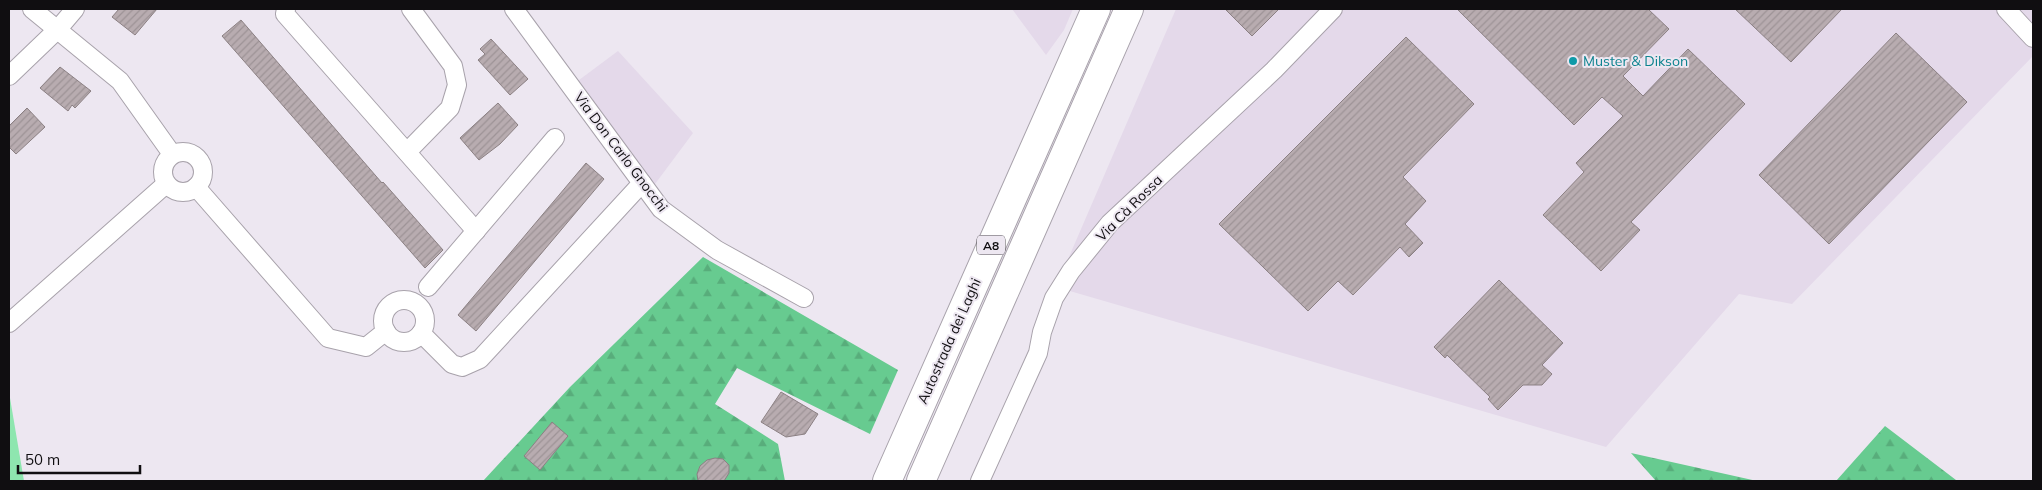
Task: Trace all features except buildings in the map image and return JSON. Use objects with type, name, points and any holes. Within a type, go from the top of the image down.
[{"type":"highway","name":"Autostrada dei Laghi","points":[[886,481],[1096,9]]},
{"type":"highway","name":"A8","points":[[921,481],[1129,9]]},
{"type":"street","points":[[32,9],[120,81],[172,154]]},
{"type":"street","points":[[9,76],[58,29],[75,9]]},
{"type":"street","points":[[286,9],[286,14],[476,230]]},
{"type":"street","points":[[408,152],[450,108],[458,85],[453,66],[411,9]]},
{"type":"street","name":"Via Don Carlo Gnocchi","points":[[514,9],[661,209],[717,250],[804,298]]},
{"type":"street","name":"Via Cà Rossa","points":[[980,481],[1038,353],[1042,332],[1054,298],[1071,271],[1110,223],[1274,70],[1333,9]]},
{"type":"street","points":[[2006,9],[2033,38]]},
{"type":"street","points":[[428,287],[555,138]]},
{"type":"street","points":[[185,152],[197,157],[201,163],[203,176],[196,187],[184,193],[170,189],[166,184],[162,171],[167,158],[172,154],[185,152]]},
{"type":"street","points":[[421,333],[452,364],[462,367],[480,359],[642,183]]},
{"type":"street","points":[[9,323],[166,184]]},
{"type":"street","points":[[196,187],[328,338],[366,347],[386,331]]},
{"type":"street","points":[[402,300],[415,303],[424,314],[425,320],[421,333],[416,338],[403,341],[396,340],[386,331],[384,318],[386,311],[396,302],[402,300]]},
{"type":"shaded area","points":[[1012,9],[1073,9],[1064,30],[1046,55]]},
{"type":"shaded area","points":[[1176,9],[2033,9],[2033,56],[1792,304],[1739,294],[1606,447],[1056,287]]},
{"type":"shaded area","points":[[618,51],[693,133],[649,192],[575,83]]},
{"type":"green space","points":[[703,257],[898,370],[870,434],[737,368],[715,404],[778,444],[785,481],[483,481],[570,387]]},
{"type":"green space","points":[[9,392],[24,481],[9,481]]},
{"type":"green space","points":[[1885,426],[1956,480],[1960,481],[1836,481]]},
{"type":"green space","points":[[1631,453],[1757,481],[1656,481]]},
{"type":"place","name":"Muster & Dikson","points":[[1573,61]]}]
